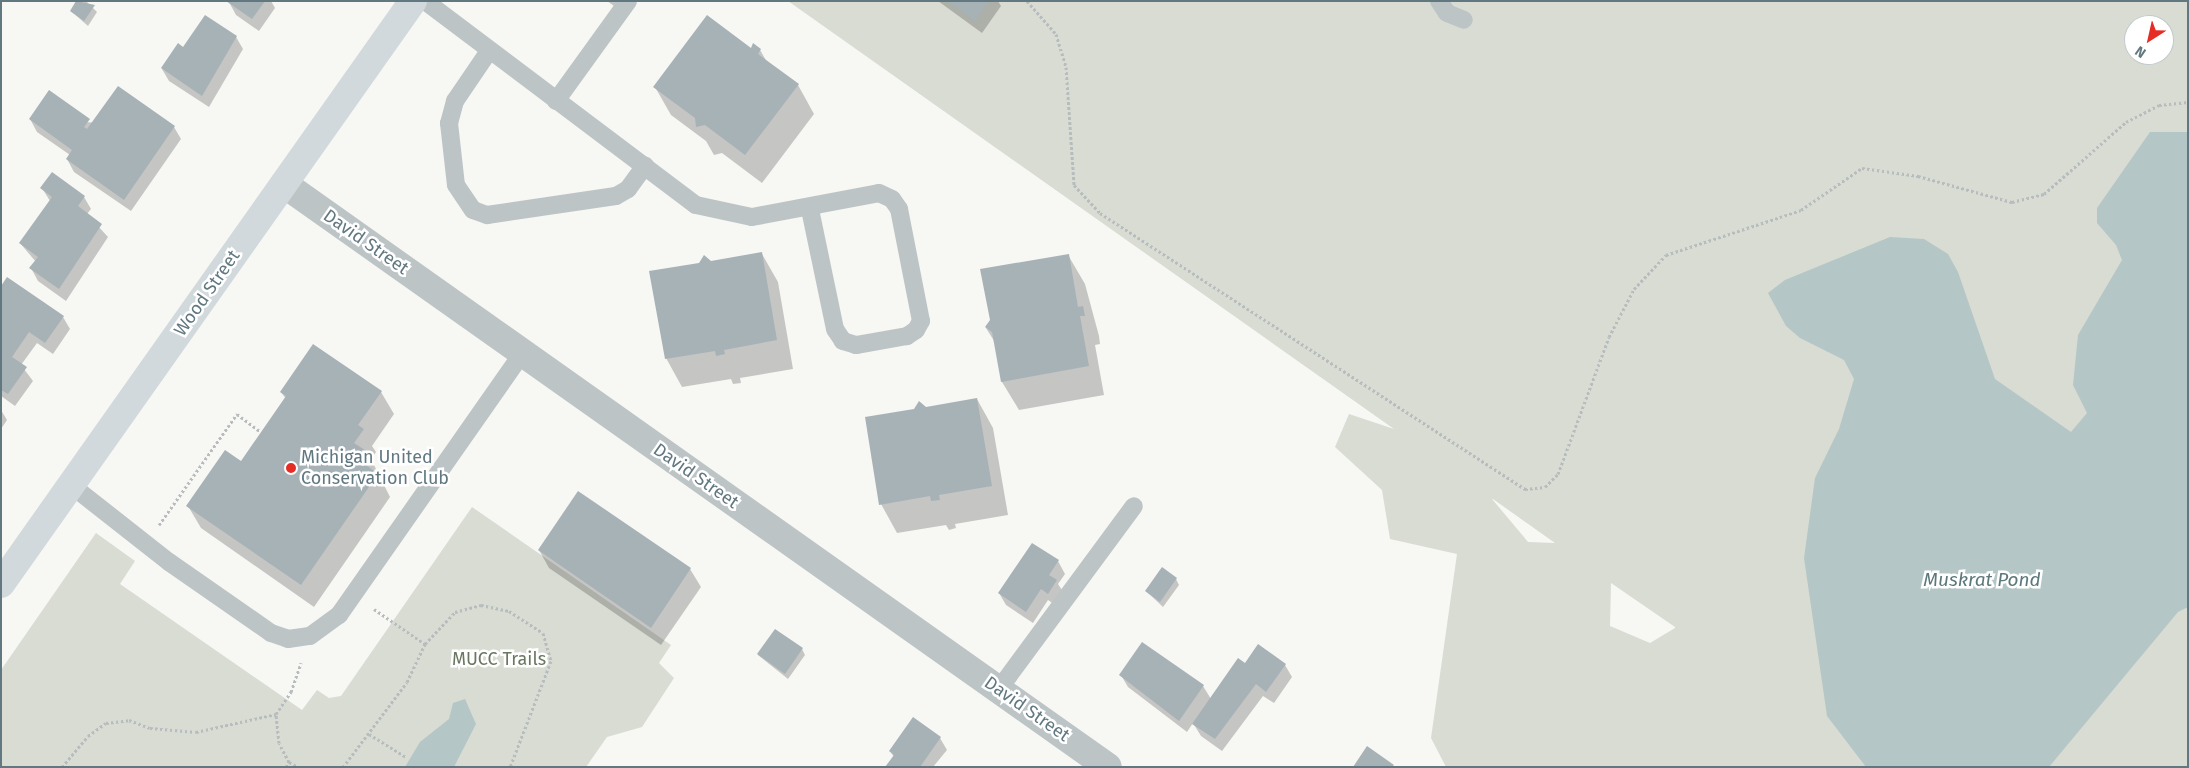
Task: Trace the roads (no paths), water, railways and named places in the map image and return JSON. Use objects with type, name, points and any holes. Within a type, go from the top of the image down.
[{"type":"street","name":"Wood Street","points":[[1,584],[413,1]]},
{"type":"street","name":"David Street","points":[[284,184],[1108,767]]},
{"type":"lane","points":[[425,1],[696,205],[720,213],[752,217],[810,209],[878,193],[892,199],[899,209],[921,321],[916,330],[907,336],[856,345],[844,341],[835,329],[810,209]]},
{"type":"lane","points":[[556,101],[628,1]]},
{"type":"lane","points":[[1439,1],[1447,13],[1464,20]]},
{"type":"lane","points":[[489,51],[455,101],[449,123],[456,185],[473,210],[487,215],[616,196],[628,189],[645,166]]},
{"type":"lane","points":[[71,485],[146,544],[271,633],[288,639],[310,636],[339,614],[522,354]]},
{"type":"lane","points":[[999,689],[1134,506]]},
{"type":"water","name":"Muskrat Pond","points":[[2150,132],[2188,132],[2188,607],[2178,612],[2049,767],[1866,767],[1827,716],[1804,558],[1815,478],[1839,429],[1854,379],[1844,360],[1800,338],[1786,326],[1768,293],[1785,280],[1890,237],[1924,239],[1948,254],[1958,272],[1995,379],[2071,432],[2087,413],[2073,385],[2078,335],[2122,260],[2116,245],[2097,223],[2097,208]]},
{"type":"water","points":[[465,699],[476,724],[454,767],[405,767],[420,742],[449,719],[453,703]]},
{"type":"place","name":"Michigan United Conservation Club","points":[[291,468]]},
{"type":"park label","name":"MUCC Trails","points":[[499,659]]}]
